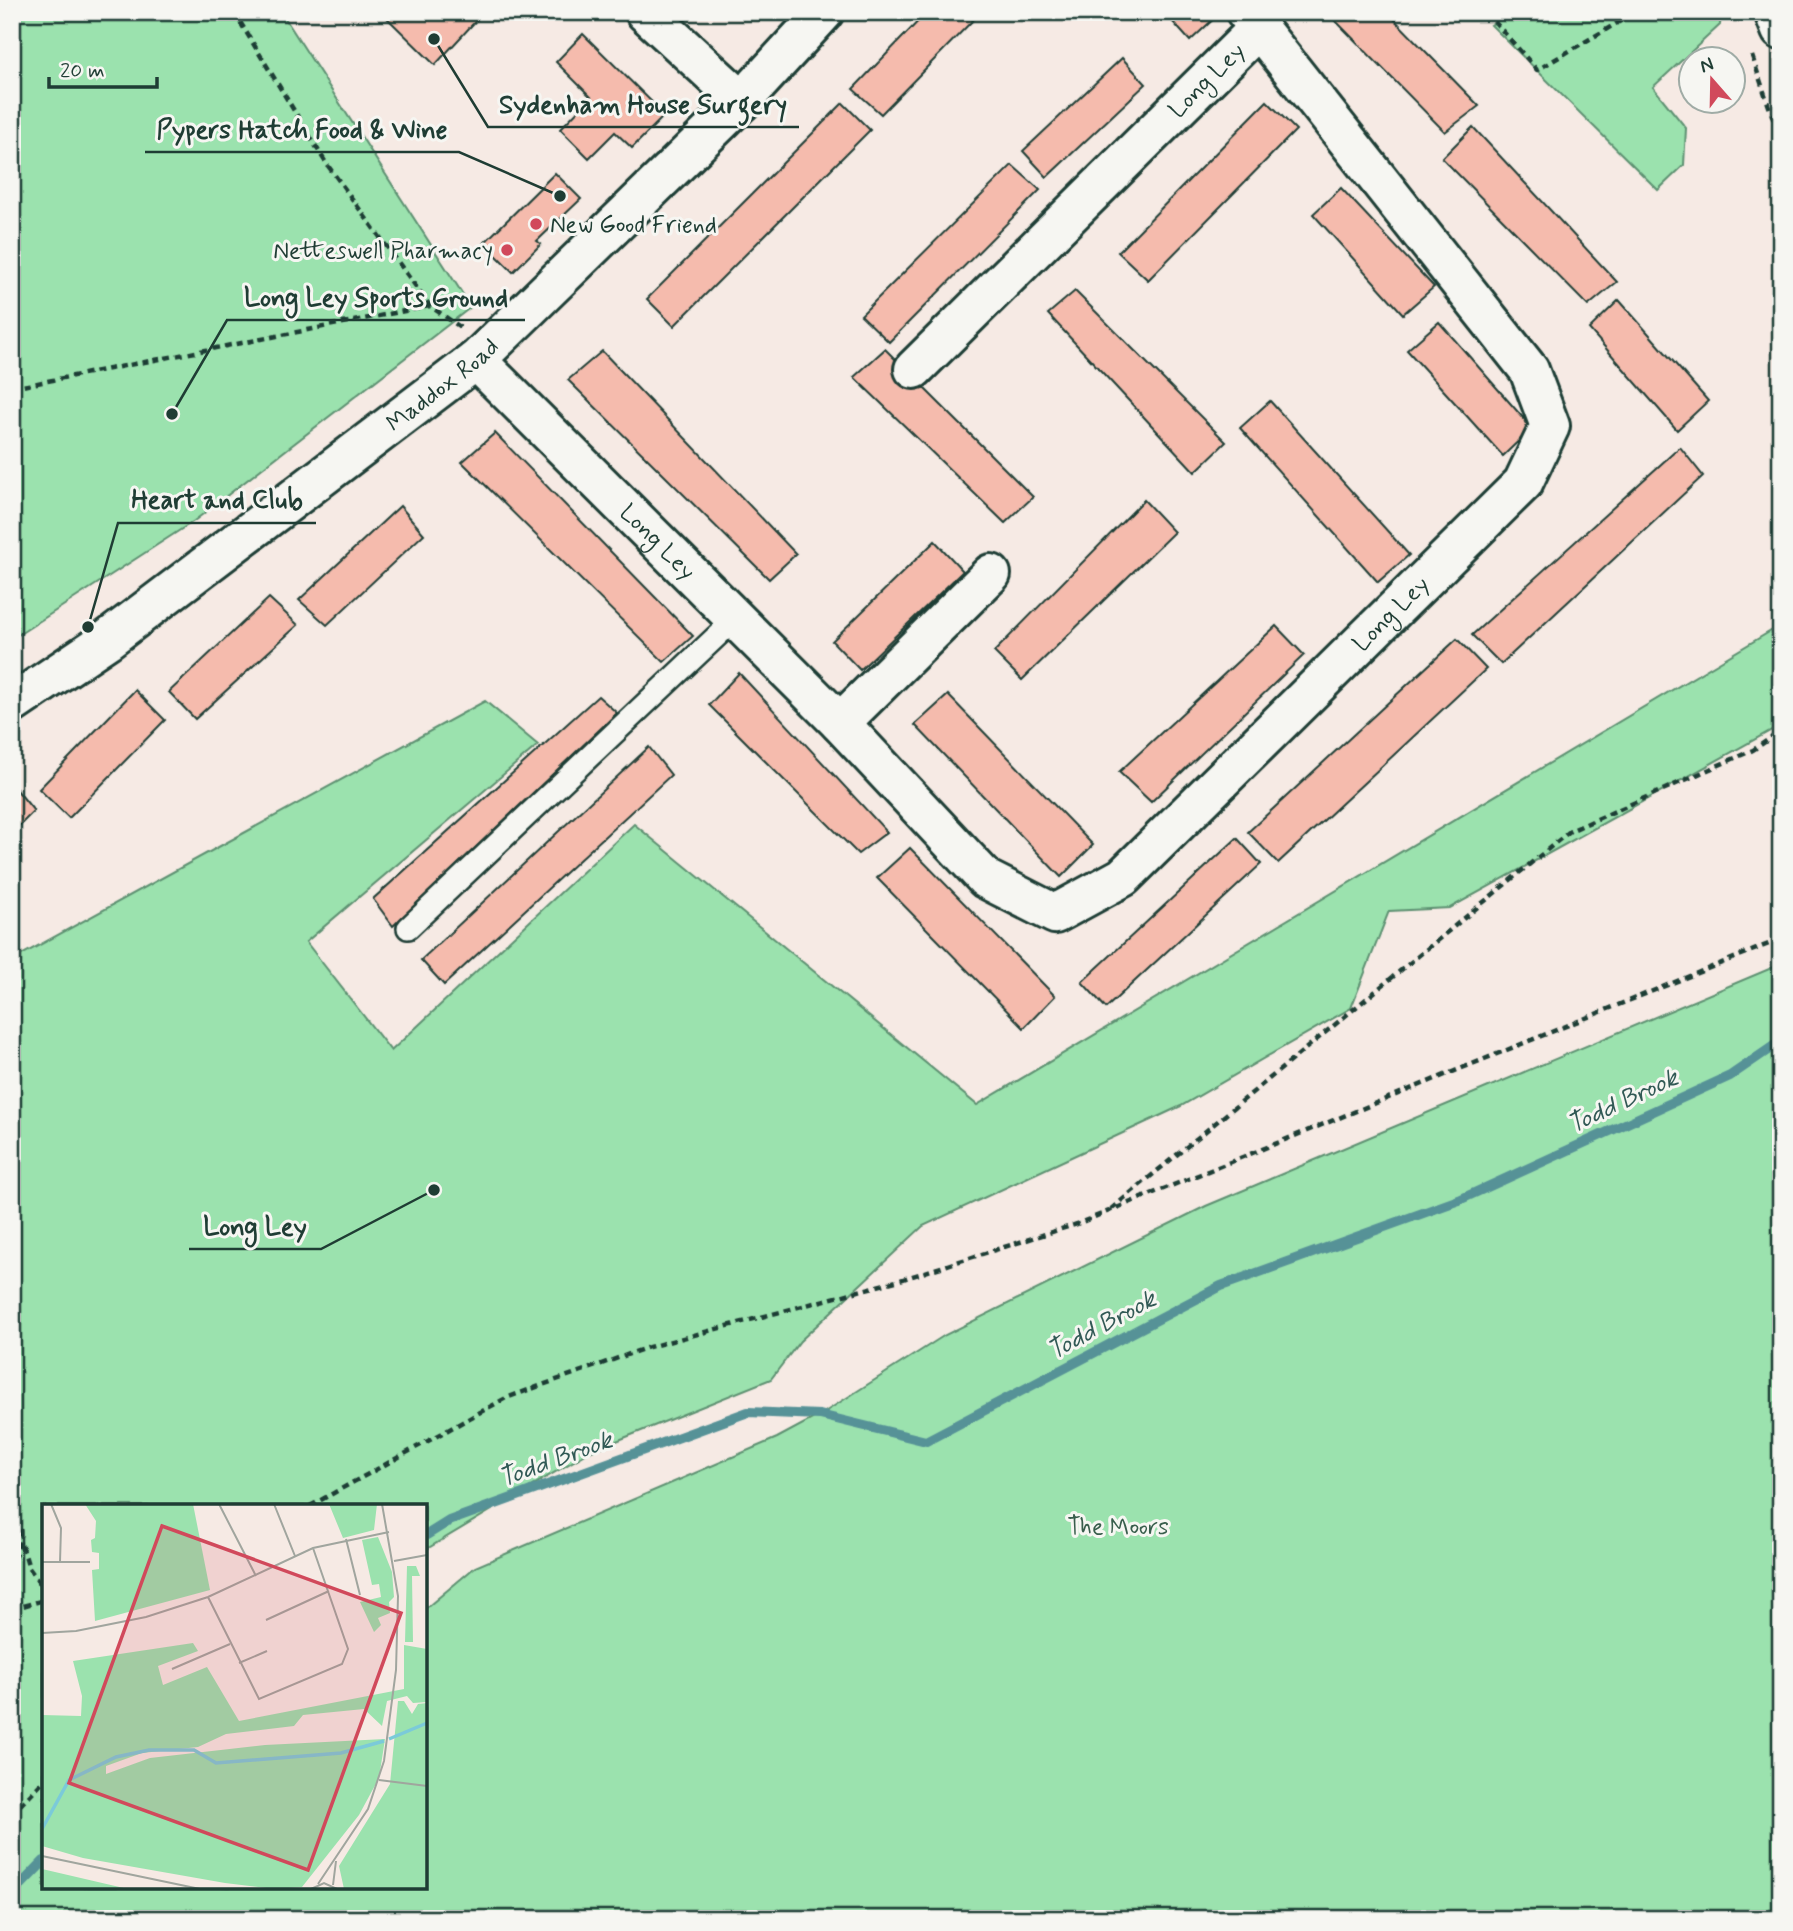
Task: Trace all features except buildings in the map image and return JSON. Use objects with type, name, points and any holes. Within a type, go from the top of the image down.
[{"type":"street","points":[[645,12],[742,101]]},
{"type":"street","name":"Maddox Road","points":[[12,704],[107,640],[483,353],[742,101],[824,12]]},
{"type":"street","points":[[1765,39],[1774,12]]},
{"type":"street","name":"Long Ley","points":[[483,353],[736,619],[840,723],[986,879],[1055,914],[1123,877],[1523,482],[1550,426],[1529,370],[1253,20],[914,369]]},
{"type":"street","points":[[840,723],[991,574]]},
{"type":"lane","points":[[408,928],[736,619]]},
{"type":"path","points":[[234,12],[326,163],[430,306],[483,353]]},
{"type":"path","points":[[1486,12],[1537,70],[1636,12]]},
{"type":"path","points":[[1765,39],[1781,142]]},
{"type":"path","points":[[12,387],[430,306]]},
{"type":"path","points":[[1106,1213],[1570,831],[1753,750],[1781,731]]},
{"type":"path","points":[[314,1504],[506,1398],[649,1347],[900,1280],[1106,1213],[1781,939]]},
{"type":"path","points":[[12,1507],[18,1517],[29,1568],[42,1586]]},
{"type":"path","points":[[12,1562],[22,1545]]},
{"type":"path","points":[[12,1609],[42,1601]]},
{"type":"path","points":[[12,1814],[42,1782]]},
{"type":"green space","points":[[12,12],[281,12],[471,307],[194,521],[12,639]]},
{"type":"green space","points":[[1511,12],[1721,12],[1720,25],[1697,46],[1678,46],[1678,64],[1653,87],[1686,128],[1684,165],[1658,190],[1491,25]]},
{"type":"green space","name":"The Moors","points":[[1781,625],[1781,725],[1450,908],[1389,911],[1351,1008],[1181,1106],[923,1226],[800,1341],[771,1379],[589,1452],[427,1549],[427,1504],[42,1504],[42,1889],[427,1889],[427,1607],[475,1567],[777,1438],[820,1415],[945,1335],[1206,1206],[1781,964],[1781,1919],[12,1919],[12,960],[485,701],[538,745],[306,942],[391,1051],[634,824],[977,1105]]},
{"type":"waterway","name":"Todd Brook","points":[[427,1535],[449,1521],[748,1412],[820,1415],[926,1441],[1221,1286],[1459,1200],[1730,1076],[1781,1041]]},
{"type":"waterway","name":"Todd Brook","points":[[12,1894],[42,1863]]},
{"type":"place","name":"Sydenham House Surgery","points":[[434,39]]},
{"type":"place","name":"Pypers Hatch Food & Wine","points":[[560,196]]},
{"type":"place","name":"New Good Friend","points":[[536,224]]},
{"type":"place","name":"Netteswell Pharmacy","points":[[507,250]]},
{"type":"place","name":"Long Ley Sports Ground","points":[[172,414]]},
{"type":"place","name":"Heart and Club","points":[[88,627]]},
{"type":"place","name":"Long Ley","points":[[434,1190]]}]
